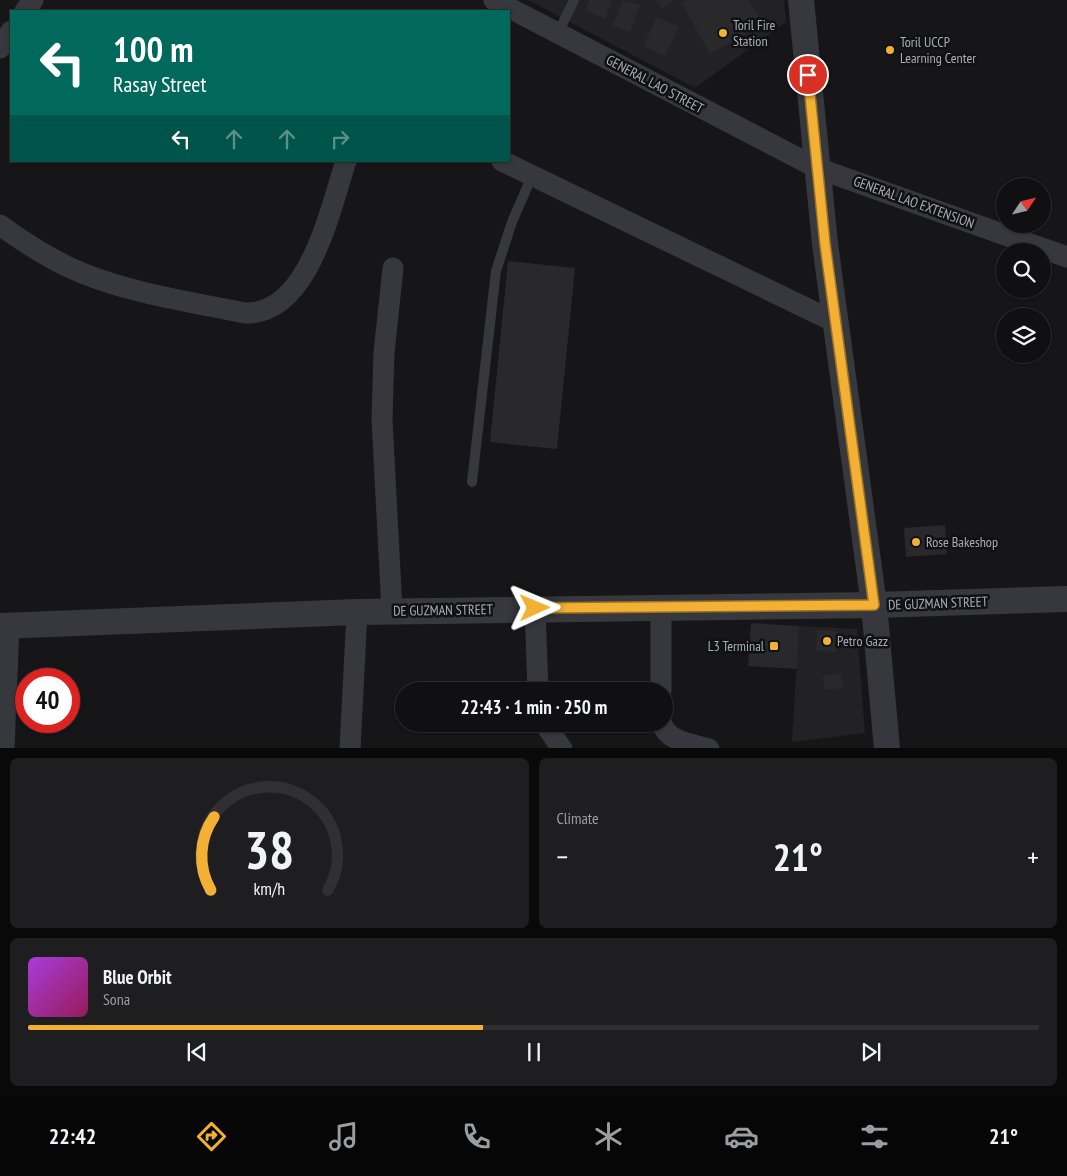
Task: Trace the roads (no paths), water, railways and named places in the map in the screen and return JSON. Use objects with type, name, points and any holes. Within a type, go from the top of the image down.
[{"type":"street","name":"GENERAL LAO STREET","points":[[494,0],[817,168]]},
{"type":"street","points":[[801,0],[817,168],[874,605],[887,748]]},
{"type":"street","points":[[0,48],[10,33]]},
{"type":"street","points":[[0,225],[40,253],[82,273],[119,286],[245,313],[258,314],[271,309],[282,301],[304,274],[317,247],[346,162]]},
{"type":"street","points":[[504,162],[836,323]]},
{"type":"street","name":"GENERAL LAO EXTENSION","points":[[817,168],[1067,257]]},
{"type":"street","points":[[392,611],[382,419],[384,354],[393,268]]},
{"type":"street","name":"DE GUZMAN STREET","points":[[5,626],[392,611],[661,606],[874,605],[1067,599]]},
{"type":"street","points":[[661,606],[661,682]]},
{"type":"street","points":[[535,608],[538,682]]},
{"type":"street","points":[[350,748],[357,612]]},
{"type":"street","points":[[4,748],[5,626]]},
{"type":"street","points":[[551,732],[562,748]]},
{"type":"street","points":[[668,732],[682,742],[709,748]]},
{"type":"lane","points":[[558,33],[574,0]]},
{"type":"lane","points":[[472,482],[496,271],[512,222],[532,176]]},
{"type":"place","name":"Toril Fire Station","points":[[723,33]]},
{"type":"place","name":"Toril UCCP Learning Center","points":[[890,50]]},
{"type":"place","name":"Rose Bakeshop","points":[[916,542]]},
{"type":"place","name":"Petro Gazz","points":[[827,641]]},
{"type":"place","name":"L3 Terminal","points":[[774,646]]}]
